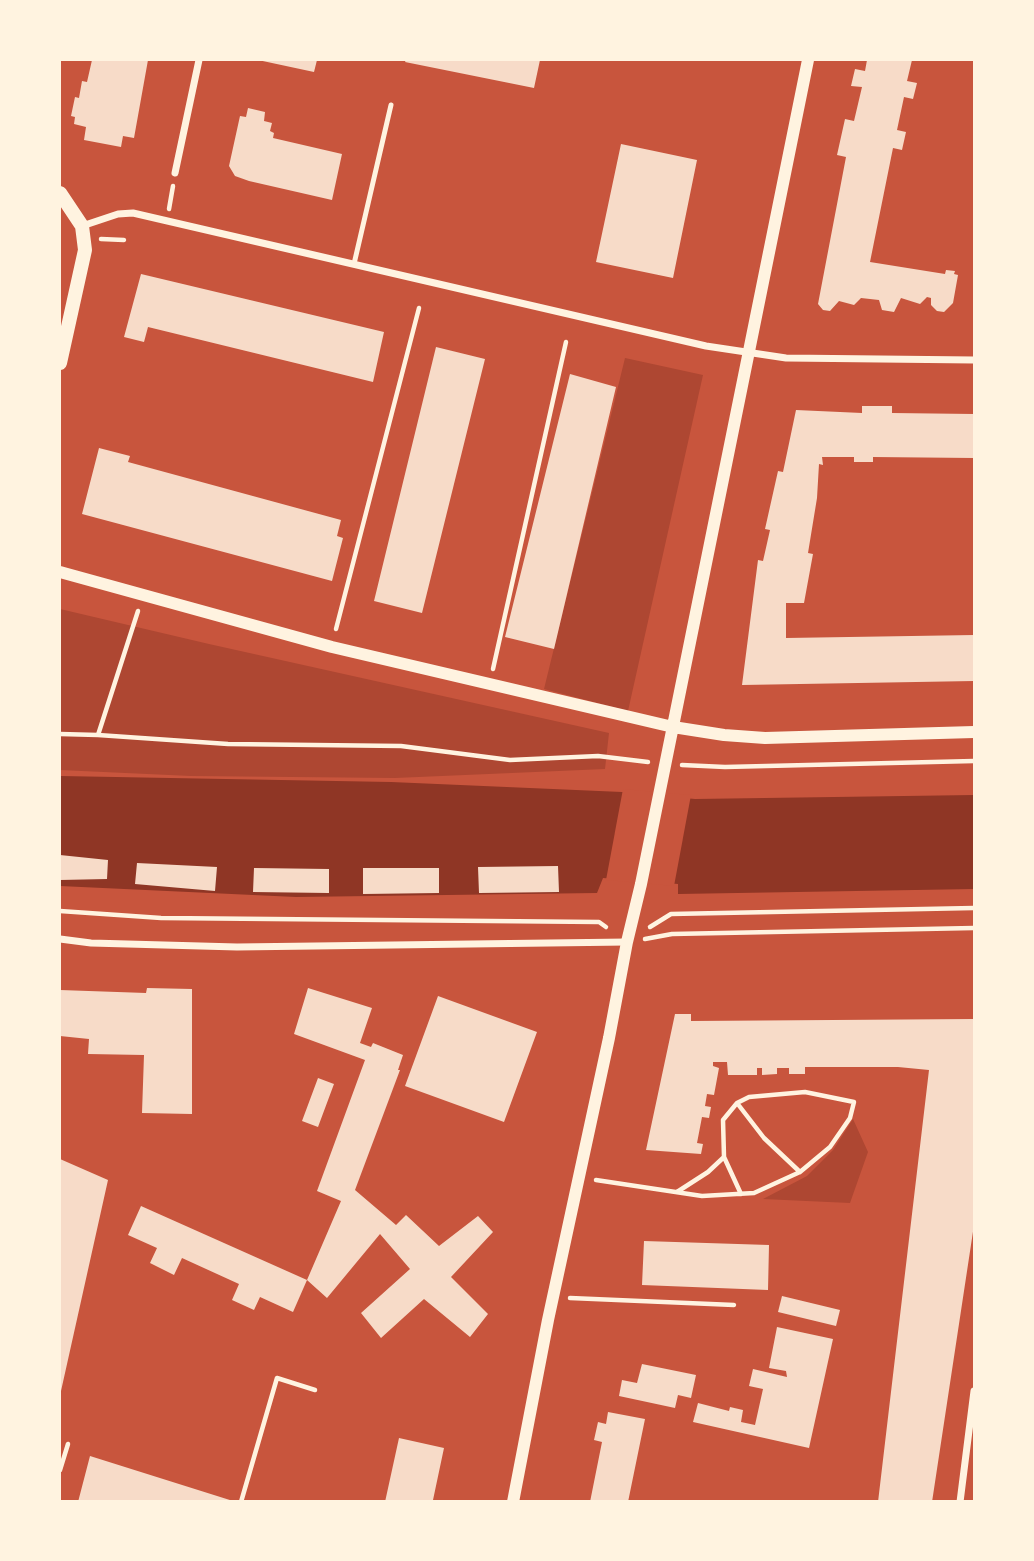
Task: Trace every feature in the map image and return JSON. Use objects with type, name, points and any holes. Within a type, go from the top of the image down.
[{"type":"main road","points":[[60,193],[82,226],[85,238],[84,260],[60,363]]},
{"type":"street","points":[[175,173],[199,60]]},
{"type":"street","points":[[513,1502],[808,60]]},
{"type":"street","points":[[82,226],[118,214],[167,220],[706,346],[786,358],[975,360]]},
{"type":"street","points":[[60,572],[332,647],[673,727],[724,736],[765,738],[975,733]]},
{"type":"street","points":[[60,939],[91,943],[237,947],[626,942]]},
{"type":"street","points":[[960,1502],[975,1391]]},
{"type":"lane","points":[[354,264],[391,105]]},
{"type":"path","points":[[167,220],[175,173]]},
{"type":"path","points":[[332,647],[419,308]]},
{"type":"path","points":[[490,683],[566,342]]},
{"type":"path","points":[[98,735],[144,594]]},
{"type":"path","points":[[60,734],[228,744],[401,746],[510,760],[598,756],[665,764],[725,767],[975,761]]},
{"type":"path","points":[[626,942],[671,914],[975,908]]},
{"type":"path","points":[[60,911],[161,918],[599,922],[626,942],[672,934],[975,928]]},
{"type":"path","points":[[578,1178],[702,1196],[741,1194],[754,1193],[800,1172],[830,1147],[850,1118],[854,1102],[804,1092],[749,1097],[737,1103],[723,1120],[724,1157],[741,1194]]},
{"type":"path","points":[[737,1103],[764,1138],[800,1172]]},
{"type":"path","points":[[677,1192],[708,1172],[724,1157]]},
{"type":"path","points":[[554,1297],[734,1306]]},
{"type":"path","points":[[240,1502],[277,1378],[315,1390]]},
{"type":"path","points":[[60,1470],[68,1444]]},
{"type":"shaded area","points":[[625,358],[703,375],[628,711],[544,689]]},
{"type":"shaded area","points":[[60,609],[609,733],[605,769],[395,778],[191,776],[60,770]]},
{"type":"shaded area","points":[[60,776],[391,782],[622,792],[695,799],[974,795],[974,889],[678,894],[678,884],[603,878],[597,893],[296,897],[60,886]]},
{"type":"shaded area","points":[[853,1119],[868,1152],[850,1203],[763,1199],[807,1176],[833,1150]]},
{"type":"pier","points":[[623,789],[691,795],[674,886],[606,880]]},
{"type":"building","points":[[92,60],[148,60],[134,138],[123,136],[121,147],[84,140],[86,127],[74,124],[75,117],[71,116],[75,97],[79,98],[82,81],[87,82]]},
{"type":"building","points":[[258,60],[317,60],[314,72]]},
{"type":"building","points":[[540,60],[534,88],[405,62]]},
{"type":"building","points":[[867,60],[912,60],[907,81],[917,83],[913,99],[904,97],[897,130],[906,132],[902,150],[893,148],[870,262],[945,274],[946,270],[955,271],[954,274],[958,275],[953,303],[944,312],[937,311],[931,305],[931,298],[927,297],[920,304],[901,298],[894,312],[882,310],[879,300],[861,298],[854,305],[839,301],[830,311],[823,310],[818,304],[846,157],[837,155],[845,119],[854,121],[862,87],[851,86],[855,69],[865,71]]},
{"type":"building","points":[[248,108],[265,112],[264,121],[272,123],[270,131],[274,133],[273,138],[342,154],[332,200],[235,176],[229,166],[240,116],[246,117]]},
{"type":"building","points":[[621,144],[697,160],[673,278],[596,262]]},
{"type":"building","points":[[141,274],[384,332],[373,382],[148,327],[144,342],[124,337]]},
{"type":"building","points":[[436,347],[485,359],[422,613],[374,601]]},
{"type":"building","points":[[570,374],[616,387],[554,649],[505,637]]},
{"type":"building","points":[[862,406],[892,406],[892,413],[974,414],[974,458],[873,457],[873,462],[854,462],[854,457],[822,457],[823,465],[819,464],[817,498],[808,553],[813,554],[804,603],[786,603],[786,638],[974,635],[974,681],[742,685],[758,560],[763,561],[770,530],[765,529],[778,471],[783,472],[796,410],[862,413]]},
{"type":"building","points":[[99,448],[130,456],[128,462],[341,520],[337,536],[343,538],[332,581],[82,514]]},
{"type":"building","points":[[60,855],[108,860],[107,879],[60,880]]},
{"type":"building","points":[[137,863],[217,867],[215,891],[135,884]]},
{"type":"building","points":[[558,866],[559,892],[479,893],[478,867]]},
{"type":"building","points":[[254,868],[329,869],[329,893],[253,892]]},
{"type":"building","points":[[363,868],[439,868],[439,893],[363,894]]},
{"type":"building","points":[[147,988],[192,989],[192,1114],[142,1113],[144,1055],[88,1054],[89,1039],[60,1036],[60,990],[146,993]]},
{"type":"building","points":[[308,988],[372,1008],[360,1043],[371,1047],[373,1043],[403,1055],[400,1070],[355,1190],[396,1225],[406,1215],[439,1246],[478,1216],[493,1232],[451,1277],[488,1314],[470,1337],[424,1299],[381,1338],[361,1313],[410,1269],[380,1234],[327,1298],[307,1280],[341,1201],[317,1191],[365,1060],[294,1034]]},
{"type":"building","points":[[438,996],[537,1032],[504,1122],[405,1086]]},
{"type":"building","points":[[675,1014],[691,1014],[691,1021],[974,1019],[974,1225],[932,1502],[878,1502],[929,1070],[898,1067],[805,1067],[805,1074],[789,1074],[789,1068],[777,1068],[777,1074],[762,1075],[762,1068],[757,1068],[757,1075],[728,1075],[727,1062],[713,1062],[713,1066],[719,1068],[714,1095],[707,1094],[705,1106],[711,1107],[709,1118],[702,1117],[697,1143],[703,1144],[701,1154],[646,1150]]},
{"type":"building","points":[[318,1078],[334,1084],[318,1127],[302,1121]]},
{"type":"building","points":[[60,1159],[108,1180],[61,1391],[60,1391]]},
{"type":"building","points":[[141,1206],[307,1280],[293,1312],[260,1297],[254,1310],[232,1300],[239,1284],[182,1258],[174,1275],[150,1263],[157,1248],[128,1235]]},
{"type":"building","points":[[644,1241],[769,1245],[768,1290],[642,1285]]},
{"type":"building","points":[[782,1296],[840,1310],[836,1326],[778,1312]]},
{"type":"building","points":[[777,1327],[833,1339],[809,1448],[693,1422],[698,1403],[729,1411],[730,1407],[743,1410],[741,1422],[755,1425],[763,1389],[749,1386],[753,1369],[787,1377],[786,1371],[769,1368]]},
{"type":"building","points":[[642,1364],[696,1375],[691,1398],[678,1395],[675,1408],[619,1396],[622,1380],[637,1383]]},
{"type":"building","points":[[608,1412],[645,1419],[628,1502],[590,1502],[602,1442],[594,1440],[598,1422],[606,1424]]},
{"type":"building","points":[[399,1438],[444,1448],[433,1500],[385,1502]]},
{"type":"building","points":[[90,1456],[233,1501],[233,1502],[78,1502]]}]
